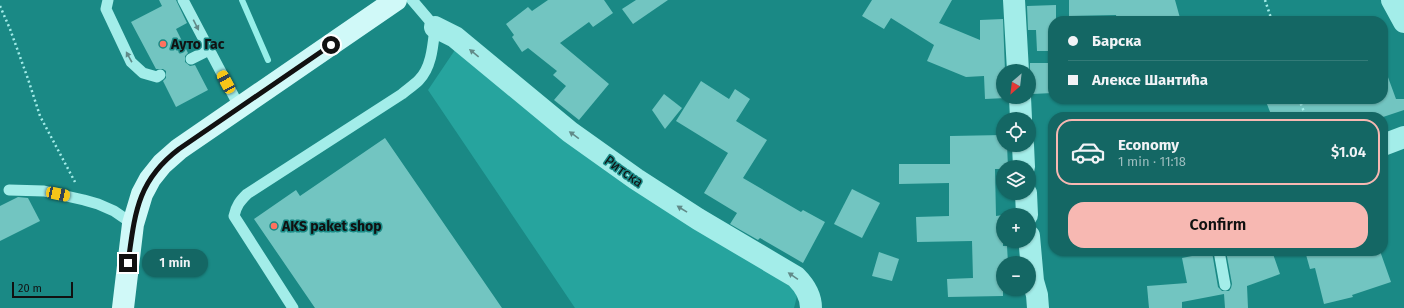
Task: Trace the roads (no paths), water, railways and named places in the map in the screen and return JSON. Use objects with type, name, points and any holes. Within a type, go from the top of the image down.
[{"type":"street","points":[[123,308],[133,228],[142,194],[150,179],[162,164],[179,149],[396,0]]},
{"type":"street","points":[[1014,0],[1018,64]]},
{"type":"street","points":[[1392,0],[1404,22]]},
{"type":"street","name":"Ритска","points":[[435,27],[455,37],[570,132],[636,179],[698,219],[796,277],[803,284],[808,293],[811,300],[811,308]]},
{"type":"street","points":[[1388,143],[1404,137]]},
{"type":"street","points":[[1030,248],[1033,281],[1037,295],[1038,308]]},
{"type":"lane","points":[[108,0],[106,9],[131,62],[143,73],[157,77],[160,75]]},
{"type":"lane","points":[[183,0],[240,108]]},
{"type":"lane","points":[[293,308],[234,216],[236,209],[240,201],[247,194],[402,94],[420,79],[430,60],[435,27],[412,0]]},
{"type":"lane","points":[[191,58],[209,50]]},
{"type":"lane","points":[[9,190],[44,191],[84,200],[114,211],[133,228]]},
{"type":"lane","points":[[1220,256],[1225,285]]},
{"type":"waterway","points":[[242,0],[268,60]]},
{"type":"place","name":"Ауто Гас","points":[[163,44]]},
{"type":"place","name":"AKS paket shop","points":[[274,226]]}]
